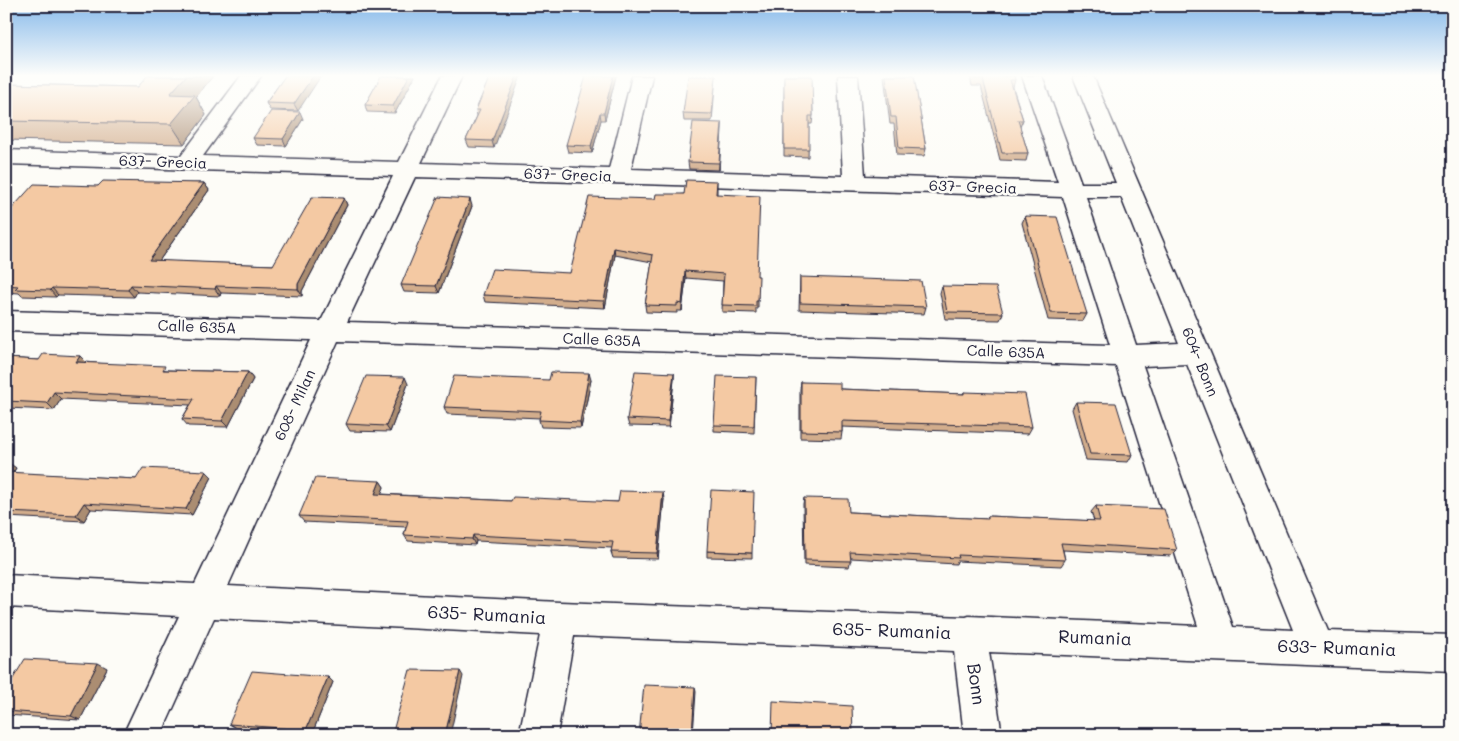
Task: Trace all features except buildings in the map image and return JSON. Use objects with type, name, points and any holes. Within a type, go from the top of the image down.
[{"type":"street","points":[[187,163],[226,111]]},
{"type":"street","name":"608- Milan","points":[[142,735],[435,111]]},
{"type":"street","points":[[618,176],[634,111]]},
{"type":"street","points":[[850,111],[854,183]]},
{"type":"street","points":[[1044,111],[1221,643]]},
{"type":"street","name":"604- Bonn","points":[[1097,111],[1317,647]]},
{"type":"street","name":"637- Grecia","points":[[6,157],[1072,190],[1130,190]]},
{"type":"street","name":"Calle 635A","points":[[6,321],[1126,356],[1197,353]]},
{"type":"street","name":"635- Rumania","points":[[6,591],[560,619],[969,633]]},
{"type":"street","points":[[538,735],[560,619]]},
{"type":"street","name":"Rumania","points":[[969,633],[1221,643]]},
{"type":"street","name":"Bonn","points":[[969,633],[983,735]]},
{"type":"street","name":"633- Rumania","points":[[1221,643],[1453,653]]}]
